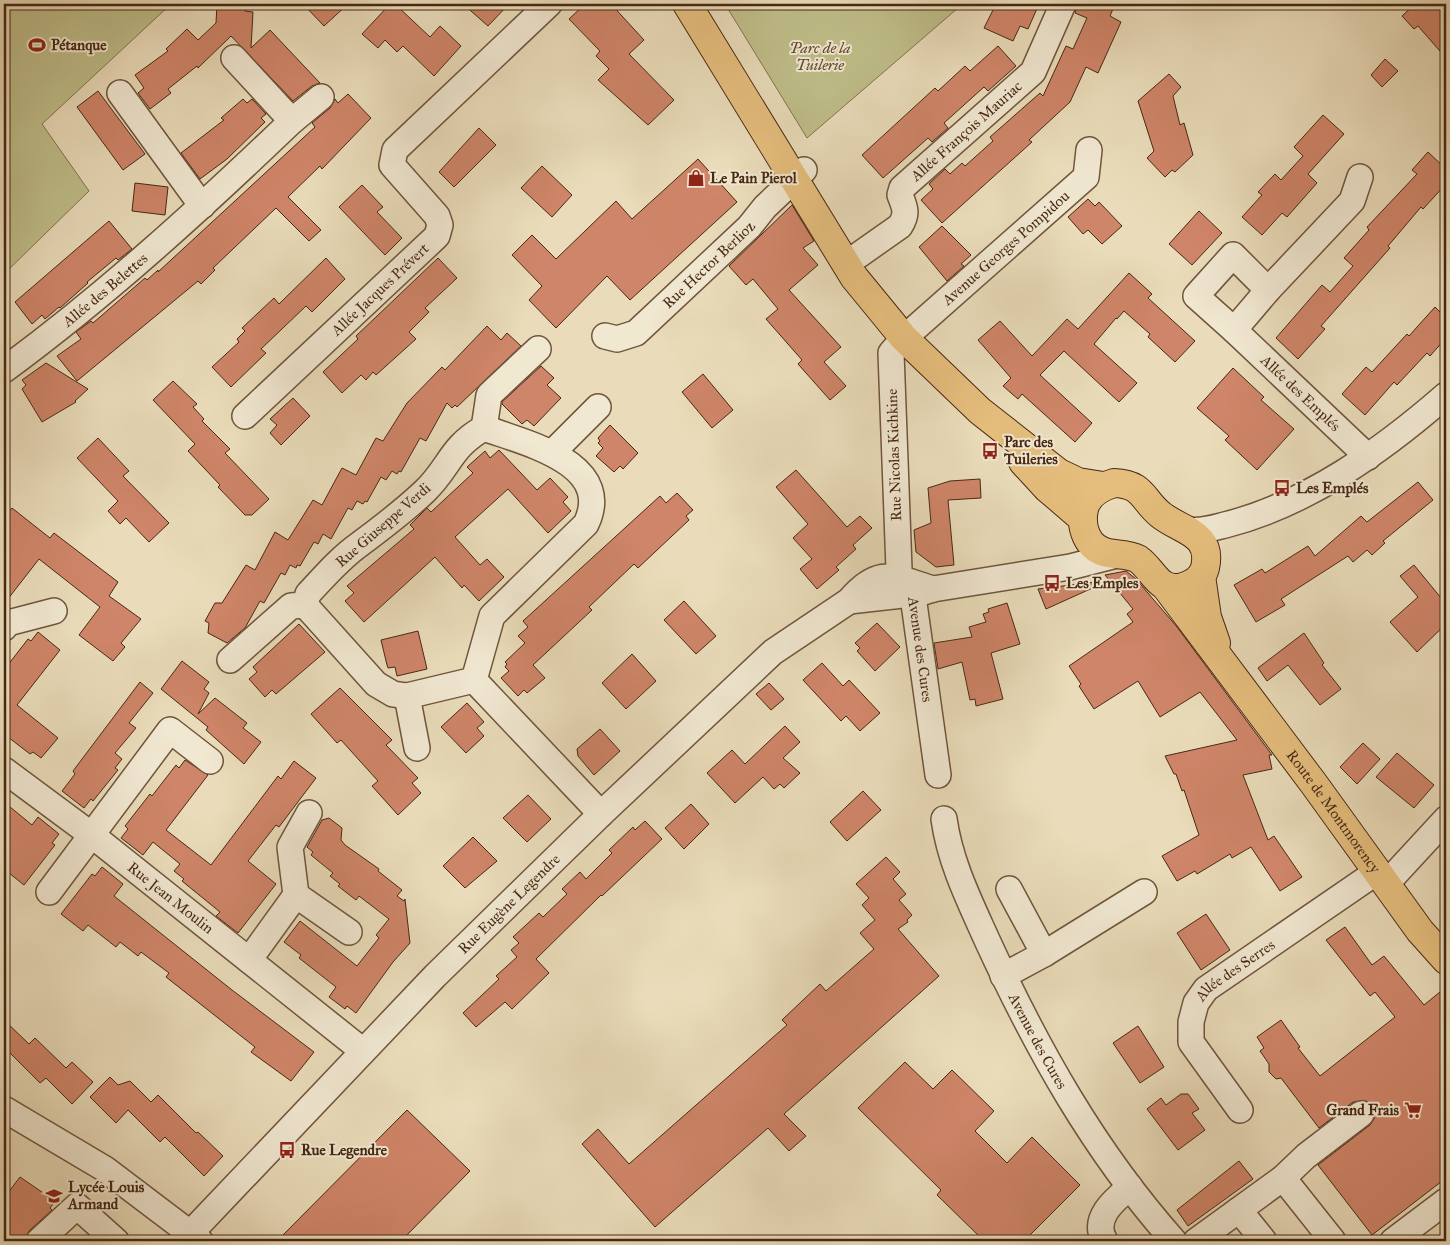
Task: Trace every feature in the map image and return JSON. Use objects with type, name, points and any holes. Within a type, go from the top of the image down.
[{"type":"main road","points":[[687,4],[799,174]]},
{"type":"main road","points":[[702,4],[799,174],[852,261],[854,277],[904,338],[980,411],[1059,473],[1078,482],[1103,486],[1124,484],[1139,490],[1161,515],[1188,530]]},
{"type":"main road","points":[[980,411],[1032,474],[1084,528]]},
{"type":"main road","points":[[1084,528],[1085,504],[1103,486]]},
{"type":"main road","name":"Route de Montmorency","points":[[1084,528],[1101,550],[1138,560],[1158,582],[1166,586],[1420,931],[1446,960]]},
{"type":"main road","name":"Route de Montmorency","points":[[1188,530],[1202,544],[1207,617],[1223,661]]},
{"type":"main road","points":[[1166,586],[1181,587],[1192,584],[1204,568]]},
{"type":"street","name":"Allée Jacques Prévert","points":[[245,416],[437,236],[440,225],[437,216],[392,165],[395,150],[549,4]]},
{"type":"street","name":"Allée François Mauriac","points":[[852,261],[900,226],[906,217],[906,208],[900,195],[902,188],[1033,72],[1063,4]]},
{"type":"street","points":[[234,58],[292,122]]},
{"type":"street","points":[[120,94],[202,206]]},
{"type":"street","name":"Allée des Belettes","points":[[4,370],[67,324],[202,206],[321,97]]},
{"type":"street","name":"Avenue Georges Pompidou","points":[[904,338],[1086,178],[1089,150]]},
{"type":"street","name":"Rue Hector Berlioz","points":[[605,336],[617,339],[636,333],[749,226],[799,174]]},
{"type":"street","points":[[1234,330],[1268,290],[1352,201],[1360,177]]},
{"type":"street","name":"Allée des Emplés","points":[[1268,290],[1233,255],[1196,296],[1368,458]]},
{"type":"street","name":"Rue Nicolas Kichkine","points":[[904,338],[891,353],[898,569],[913,585]]},
{"type":"street","points":[[474,680],[492,616],[586,524],[592,513],[591,489],[585,478],[571,464],[552,454],[484,428],[489,395],[538,349]]},
{"type":"street","points":[[1188,530],[1203,530],[1250,518],[1330,481],[1368,458],[1412,425],[1446,395]]},
{"type":"street","points":[[552,454],[598,407]]},
{"type":"street","name":"Rue Giuseppe Verdi","points":[[305,605],[308,594],[339,562],[359,544],[387,526],[426,490],[440,475],[452,453],[468,437],[484,428]]},
{"type":"street","points":[[1204,568],[1224,539],[1250,518]]},
{"type":"street","points":[[1070,567],[1080,554],[1084,528]]},
{"type":"street","name":"Rue Eugène Legendre","points":[[191,1239],[363,1051],[435,976],[601,814],[773,652],[849,601],[913,585],[1070,567],[1121,554]]},
{"type":"street","name":"Avenue des Cures","points":[[913,585],[938,776]]},
{"type":"street","points":[[230,660],[291,606],[305,605],[376,684],[393,694],[407,696],[474,680]]},
{"type":"street","points":[[4,628],[8,623],[54,611]]},
{"type":"street","points":[[474,680],[601,814]]},
{"type":"street","points":[[407,696],[417,748]]},
{"type":"street","points":[[49,892],[93,836],[170,730],[210,761]]},
{"type":"street","name":"Rue Jean Moulin","points":[[4,770],[93,836],[363,1051]]},
{"type":"street","points":[[249,960],[296,895],[290,847],[309,812]]},
{"type":"street","name":"Avenue des Cures","points":[[944,819],[947,840],[957,873],[1003,976],[1066,1096],[1110,1162],[1130,1187],[1165,1238]]},
{"type":"street","name":"Allée des Serres","points":[[1240,1110],[1191,1042],[1191,1022],[1196,1003],[1206,989],[1382,878],[1446,819]]},
{"type":"street","points":[[1009,889],[1044,954]]},
{"type":"street","points":[[1003,976],[1044,954],[1144,892]]},
{"type":"street","points":[[296,895],[349,932]]},
{"type":"street","points":[[4,1109],[105,1169],[191,1239]]},
{"type":"street","points":[[1196,1241],[1283,1178],[1306,1156],[1361,1114]]},
{"type":"street","points":[[1283,1178],[1333,1241]]},
{"type":"street","points":[[1105,1241],[1101,1230],[1106,1209],[1130,1187]]},
{"type":"street","points":[[1394,1241],[1446,1201]]},
{"type":"street","points":[[39,1241],[77,1206],[116,1241]]},
{"type":"street","points":[[1239,1210],[1264,1241]]},
{"type":"street","points":[[1420,1241],[1446,1221]]},
{"type":"green space","points":[[4,4],[171,4],[42,124],[89,191],[4,274]]},
{"type":"green space","name":"Parc de la Tuilerie","points":[[725,4],[956,4],[958,8],[807,138]]},
{"type":"building","points":[[217,4],[245,4],[245,11],[253,12],[251,48],[270,30],[320,83],[312,86],[293,101],[231,36],[198,68],[197,66],[168,89],[171,93],[150,109],[138,93],[144,88],[135,75],[168,51],[166,49],[187,29],[198,40],[216,23]]},
{"type":"building","points":[[303,4],[348,4],[324,26]]},
{"type":"building","points":[[390,4],[395,4],[430,37],[440,26],[461,46],[434,76],[403,46],[397,52],[385,40],[378,48],[362,34]]},
{"type":"building","points":[[463,4],[509,4],[488,26]]},
{"type":"building","points":[[585,4],[611,4],[644,40],[629,54],[674,100],[648,125],[598,80],[609,69],[596,56],[600,51],[569,19]]},
{"type":"building","points":[[996,4],[1039,4],[1028,29],[1020,26],[1013,41],[984,28]]},
{"type":"building","points":[[1077,4],[1115,4],[1110,16],[1121,22],[1098,73],[1086,67],[1070,102],[1029,140],[1032,142],[942,223],[921,200],[933,189],[929,184],[945,169],[950,174],[962,163],[965,166],[993,141],[990,137],[1040,93],[1043,96],[1066,46],[1073,49],[1087,18],[1075,13]]},
{"type":"building","points":[[1415,4],[1446,4],[1446,58],[1418,26],[1414,29],[1402,16]]},
{"type":"building","points":[[998,46],[1016,66],[988,91],[984,87],[944,123],[948,128],[932,142],[928,138],[883,178],[862,155],[935,88],[938,91],[965,66],[970,71]]},
{"type":"building","points":[[1385,59],[1398,71],[1382,87],[1371,75]]},
{"type":"building","points":[[1169,74],[1181,87],[1173,96],[1180,125],[1184,123],[1193,155],[1175,172],[1172,170],[1165,177],[1147,158],[1154,151],[1138,101]]},
{"type":"building","points":[[98,91],[145,154],[123,170],[77,107]]},
{"type":"building","points":[[348,94],[371,118],[322,169],[320,166],[288,197],[321,230],[309,241],[276,208],[213,268],[215,270],[201,284],[198,281],[77,381],[57,356],[81,339],[76,332],[91,321],[93,323],[145,278],[147,280],[158,270],[158,272],[315,127],[312,123],[330,108],[335,99],[338,103]]},
{"type":"building","points":[[243,99],[247,103],[252,99],[266,114],[261,118],[265,122],[227,159],[200,179],[181,153],[224,120],[221,118]]},
{"type":"building","points":[[1323,115],[1344,134],[1308,174],[1317,183],[1287,217],[1282,213],[1262,235],[1242,217],[1262,195],[1258,192],[1275,174],[1281,180],[1303,156],[1294,147]]},
{"type":"building","points":[[479,128],[496,145],[454,187],[439,172]]},
{"type":"building","points":[[1428,152],[1446,169],[1446,184],[1423,209],[1421,207],[1388,246],[1390,248],[1321,326],[1325,329],[1298,359],[1276,338],[1322,285],[1330,292],[1353,266],[1344,258],[1369,230],[1367,227],[1417,174],[1412,170]]},
{"type":"building","points":[[698,159],[737,202],[630,300],[607,276],[556,328],[529,300],[542,286],[512,255],[532,235],[556,259],[616,201],[632,219]]},
{"type":"building","points":[[542,166],[572,195],[552,217],[521,188]]},
{"type":"building","points":[[135,183],[168,187],[165,215],[132,211]]},
{"type":"building","points":[[362,185],[383,207],[377,212],[402,238],[385,255],[339,207]]},
{"type":"building","points":[[1088,199],[1095,206],[1099,202],[1122,226],[1102,244],[1088,230],[1083,234],[1068,217]]},
{"type":"building","points":[[792,205],[814,241],[803,248],[818,265],[789,290],[841,347],[824,362],[846,386],[830,400],[798,364],[802,360],[766,319],[778,309],[753,279],[746,285],[729,266]]},
{"type":"building","points":[[1199,211],[1222,233],[1192,265],[1169,244]]},
{"type":"building","points":[[109,221],[132,249],[118,260],[116,258],[60,308],[45,319],[42,315],[32,324],[15,302]]},
{"type":"building","points":[[942,226],[971,255],[961,264],[964,266],[947,281],[919,247]]},
{"type":"building","points":[[326,258],[345,279],[312,312],[306,306],[261,349],[266,353],[231,387],[212,367],[239,342],[237,339],[245,331],[242,328],[274,298],[279,304]]},
{"type":"building","points":[[438,258],[457,278],[425,308],[429,312],[409,332],[416,339],[376,375],[373,372],[366,380],[361,375],[342,393],[323,372],[358,339],[356,336]]},
{"type":"building","points":[[1129,273],[1152,294],[1148,298],[1195,341],[1175,362],[1148,337],[1150,334],[1124,311],[1094,344],[1137,383],[1119,402],[1064,351],[1040,375],[1092,423],[1075,442],[1022,394],[1018,399],[1003,386],[1011,378],[978,340],[1000,321],[1032,356],[1067,319],[1078,329]]},
{"type":"building","points":[[1435,307],[1446,318],[1446,338],[1430,356],[1427,353],[1397,385],[1394,382],[1365,415],[1342,394],[1366,367],[1372,372],[1407,334],[1409,336]]},
{"type":"building","points":[[487,326],[501,340],[507,333],[521,346],[457,407],[455,405],[452,408],[447,403],[426,441],[420,438],[401,472],[399,471],[397,474],[392,471],[386,480],[381,477],[367,502],[365,501],[363,504],[357,501],[352,510],[348,508],[331,539],[323,534],[318,544],[314,542],[300,566],[297,565],[296,568],[290,565],[285,575],[281,573],[264,603],[260,601],[245,628],[227,643],[208,633],[209,623],[205,621],[215,603],[222,603],[246,565],[255,570],[275,532],[288,540],[313,500],[322,505],[342,468],[356,475],[376,438],[383,441],[407,403],[442,367],[445,370]]},
{"type":"building","points":[[46,363],[88,389],[76,402],[42,422],[22,389],[26,385],[22,380]]},
{"type":"building","points":[[541,366],[554,378],[547,385],[561,398],[534,426],[527,420],[522,424],[502,402]]},
{"type":"building","points":[[1233,368],[1264,397],[1261,400],[1294,429],[1257,470],[1225,440],[1229,436],[1197,408]]},
{"type":"building","points":[[703,374],[733,410],[712,428],[682,392]]},
{"type":"building","points":[[173,381],[197,404],[193,407],[204,419],[202,421],[230,449],[225,453],[269,499],[252,515],[245,515],[218,487],[220,485],[188,451],[195,444],[153,400]]},
{"type":"building","points":[[293,398],[310,416],[281,445],[270,433],[277,425],[270,419]]},
{"type":"building","points":[[610,425],[638,453],[623,469],[620,466],[614,472],[596,456],[603,448],[598,443],[600,441],[598,438]]},
{"type":"building","points":[[98,438],[129,471],[123,476],[169,523],[149,542],[126,518],[120,524],[108,511],[118,501],[77,458]]},
{"type":"building","points":[[499,450],[537,490],[550,478],[568,497],[563,502],[571,511],[548,533],[508,489],[455,537],[480,565],[487,559],[504,577],[479,601],[464,585],[462,588],[435,557],[364,622],[345,601],[354,593],[347,586],[414,529],[410,525],[427,508],[431,512],[473,473],[467,467],[485,451],[490,458]]},
{"type":"building","points":[[796,470],[847,527],[860,516],[872,528],[853,545],[856,549],[836,567],[839,570],[817,589],[800,569],[812,559],[793,538],[808,524],[776,487]]},
{"type":"building","points":[[980,479],[981,498],[948,500],[954,565],[936,567],[916,552],[914,530],[931,523],[928,488],[950,481]]},
{"type":"building","points":[[1418,482],[1433,500],[1383,541],[1385,543],[1372,555],[1367,550],[1353,562],[1348,556],[1281,599],[1285,605],[1256,622],[1234,585],[1262,569],[1265,573],[1308,546],[1315,556],[1361,516],[1367,522]]},
{"type":"building","points":[[677,493],[693,510],[686,516],[689,520],[638,568],[634,564],[589,607],[592,610],[533,665],[545,678],[527,693],[524,690],[518,696],[501,678],[509,671],[505,667],[507,664],[505,662],[525,643],[518,636],[528,627],[523,621],[660,496],[666,503]]},
{"type":"building","points":[[12,508],[50,538],[54,533],[118,582],[109,596],[141,619],[121,643],[125,647],[113,661],[79,635],[100,607],[39,559],[4,604],[4,518]]},
{"type":"building","points":[[1414,565],[1446,604],[1446,624],[1417,652],[1390,622],[1418,597],[1400,576]]},
{"type":"building","points":[[1126,571],[1136,579],[1177,627],[1272,755],[1269,755],[1272,769],[1243,775],[1268,840],[1274,836],[1302,877],[1280,891],[1251,847],[1232,858],[1230,854],[1197,874],[1195,871],[1177,881],[1162,856],[1199,835],[1184,790],[1182,791],[1176,774],[1174,774],[1165,756],[1237,740],[1200,692],[1160,717],[1138,681],[1094,709],[1069,666],[1133,622],[1127,614],[1133,609],[1105,575]]},
{"type":"building","points":[[1096,582],[1097,586],[1046,609],[1038,589]]},
{"type":"building","points":[[684,601],[716,636],[696,654],[664,620]]},
{"type":"building","points":[[1007,603],[1020,644],[991,653],[1003,699],[976,706],[975,699],[970,700],[962,662],[938,669],[934,643],[972,637],[969,627],[986,622],[983,614],[989,612],[988,609]]},
{"type":"building","points":[[877,623],[900,647],[875,671],[857,651],[860,648],[855,643]]},
{"type":"building","points":[[299,624],[325,652],[276,694],[272,690],[265,697],[249,679],[257,672],[253,667]]},
{"type":"building","points":[[418,631],[427,669],[397,676],[395,667],[388,668],[381,640]]},
{"type":"building","points":[[38,632],[60,650],[17,705],[58,738],[41,758],[33,752],[30,754],[4,734],[4,670],[28,639],[31,641]]},
{"type":"building","points":[[1304,633],[1324,663],[1322,665],[1341,689],[1320,705],[1288,665],[1267,681],[1258,668]]},
{"type":"building","points":[[632,654],[656,681],[626,709],[602,683]]},
{"type":"building","points":[[182,661],[209,682],[204,689],[209,693],[198,714],[215,698],[247,723],[243,728],[261,742],[244,764],[206,730],[208,727],[161,689]]},
{"type":"building","points":[[822,663],[843,686],[849,680],[880,713],[860,731],[846,716],[841,721],[803,680]]},
{"type":"building","points":[[140,682],[153,693],[129,723],[136,728],[115,753],[122,759],[115,768],[118,770],[93,801],[91,799],[84,808],[62,791],[75,774],[73,771]]},
{"type":"building","points":[[769,683],[784,699],[771,710],[756,694]]},
{"type":"building","points":[[340,688],[392,740],[386,745],[418,778],[412,783],[421,793],[398,815],[372,786],[378,781],[341,740],[337,743],[311,714]]},
{"type":"building","points":[[467,703],[484,722],[477,728],[484,736],[466,753],[441,727]]},
{"type":"building","points":[[785,726],[800,742],[783,758],[800,773],[784,788],[780,784],[774,789],[763,777],[735,803],[707,773],[732,750],[745,764]]},
{"type":"building","points":[[600,729],[620,751],[594,775],[578,756],[577,749]]},
{"type":"building","points":[[1363,743],[1380,759],[1357,784],[1340,767]]},
{"type":"building","points":[[1397,753],[1434,785],[1414,808],[1376,777]]},
{"type":"building","points":[[185,760],[208,775],[166,830],[211,865],[278,776],[281,779],[294,761],[316,778],[279,827],[276,825],[248,861],[276,884],[238,933],[216,916],[220,912],[182,881],[184,879],[174,871],[180,864],[153,842],[143,855],[121,838],[128,829],[125,826],[150,794],[152,796],[176,765],[179,768]]},
{"type":"building","points":[[863,791],[881,810],[847,841],[830,822]]},
{"type":"building","points":[[528,795],[551,819],[527,842],[503,818]]},
{"type":"building","points":[[4,802],[32,825],[38,817],[59,834],[52,843],[55,845],[24,885],[4,869]]},
{"type":"building","points":[[691,804],[709,824],[684,849],[665,828]]},
{"type":"building","points":[[329,818],[342,828],[341,840],[345,845],[379,869],[378,871],[402,890],[397,896],[404,901],[405,899],[410,943],[393,962],[356,1013],[347,1006],[345,1009],[329,997],[336,987],[299,958],[301,955],[284,942],[300,921],[357,966],[379,938],[376,935],[389,919],[359,896],[356,900],[338,886],[340,884],[330,876],[333,873],[311,855],[313,852],[307,847],[322,820]]},
{"type":"building","points":[[645,821],[662,839],[601,895],[536,959],[549,973],[512,1009],[505,1002],[476,1027],[463,1013],[499,979],[496,976],[517,957],[511,950],[519,943],[513,937],[539,913],[543,917],[567,894],[562,889],[580,872],[586,879],[612,853],[609,850],[633,827],[635,830]]},
{"type":"building","points":[[473,837],[497,861],[465,888],[443,866]]},
{"type":"building","points":[[886,857],[900,872],[893,879],[906,894],[899,900],[912,915],[907,920],[908,922],[898,929],[939,976],[784,1114],[806,1136],[789,1151],[768,1128],[655,1227],[582,1144],[598,1129],[629,1164],[787,1025],[782,1020],[820,984],[826,991],[874,949],[860,933],[875,920],[862,905],[869,898],[856,884]]},
{"type":"building","points":[[102,867],[123,884],[114,896],[232,990],[314,1052],[291,1081],[251,1052],[255,1047],[166,977],[169,973],[141,952],[138,956],[120,942],[116,947],[88,925],[83,931],[61,914],[92,874],[95,876]]},
{"type":"building","points":[[1206,914],[1230,950],[1201,970],[1177,933]]},
{"type":"building","points":[[1345,927],[1372,965],[1384,956],[1424,1005],[1446,987],[1446,1178],[1372,1235],[1318,1165],[1370,1125],[1374,1119],[1373,1106],[1366,1101],[1353,1102],[1319,1128],[1281,1078],[1276,1079],[1269,1072],[1269,1064],[1260,1051],[1264,1048],[1257,1037],[1281,1020],[1300,1047],[1298,1048],[1320,1076],[1395,1017],[1375,992],[1370,996],[1326,940]]},
{"type":"building","points":[[4,1020],[29,1044],[35,1038],[66,1068],[72,1062],[93,1082],[72,1104],[46,1078],[40,1083],[4,1047]]},
{"type":"building","points":[[1138,1026],[1164,1067],[1140,1083],[1113,1043]]},
{"type":"building","points":[[905,1062],[933,1089],[952,1070],[994,1111],[975,1131],[1007,1163],[1032,1137],[1080,1185],[1024,1241],[984,1241],[937,1195],[941,1190],[858,1108]]},
{"type":"building","points":[[110,1077],[118,1085],[130,1081],[151,1102],[158,1095],[196,1133],[198,1132],[223,1156],[204,1176],[165,1137],[160,1142],[128,1110],[116,1123],[90,1097]]},
{"type":"building","points":[[1181,1094],[1188,1094],[1199,1109],[1192,1113],[1205,1130],[1178,1150],[1147,1109],[1161,1098],[1166,1105]]},
{"type":"building","points":[[407,1110],[470,1171],[401,1241],[277,1241]]},
{"type":"building","points":[[1239,1161],[1253,1179],[1188,1226],[1177,1210]]},
{"type":"building","points":[[20,1177],[55,1201],[50,1208],[52,1210],[29,1231],[25,1241],[4,1241],[4,1198]]},
{"type":"place","name":"Pétanque","points":[[37,45]]},
{"type":"place","name":"Le Pain Pierol","points":[[696,178]]},
{"type":"place","name":"Parc des Tuileries","points":[[990,451]]},
{"type":"place","name":"Les Emplés","points":[[1282,488]]},
{"type":"place","name":"Les Emples","points":[[1052,583]]},
{"type":"place","name":"Grand Frais","points":[[1413,1110]]},
{"type":"place","name":"Rue Legendre","points":[[287,1150]]},
{"type":"place","name":"Lycée Louis Armand","points":[[54,1196]]}]
